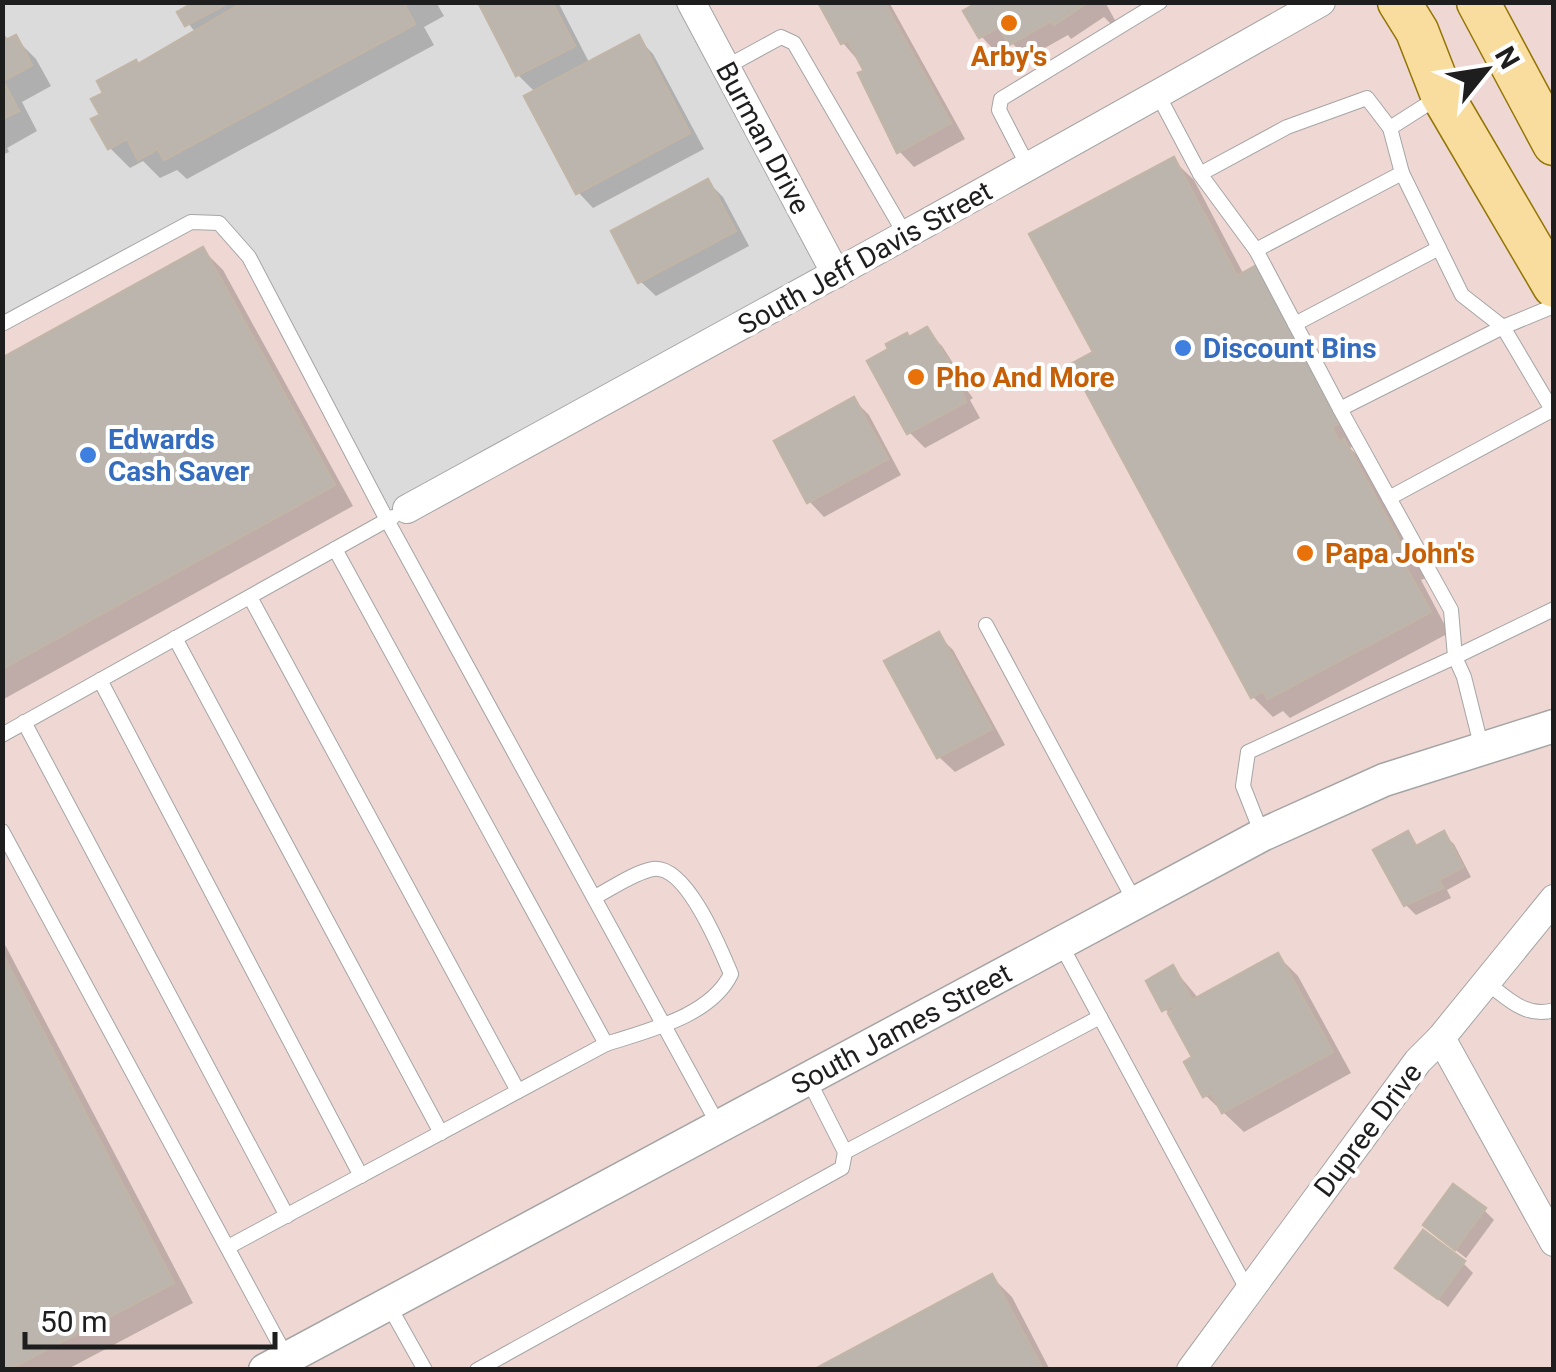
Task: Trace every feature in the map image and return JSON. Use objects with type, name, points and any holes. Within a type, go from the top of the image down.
[{"type":"main road","points":[[1399,2],[1416,31],[1442,95],[1554,286]]},
{"type":"main road","points":[[1478,2],[1554,144]]},
{"type":"street","name":"Burman Drive","points":[[692,2],[836,274]]},
{"type":"street","name":"South Jeff Davis Street","points":[[397,514],[1030,168],[1289,10],[1321,2]]},
{"type":"street","name":"South James Street","points":[[276,1364],[1262,835],[1384,780],[1554,726]]},
{"type":"street","name":"Dupree Drive","points":[[1191,1370],[1418,1061],[1554,899]]},
{"type":"street","points":[[1441,1038],[1554,1242]]},
{"type":"lane","points":[[1030,168],[999,110],[1001,99],[1160,2]]},
{"type":"lane","points":[[726,67],[781,36],[794,42],[906,236]]},
{"type":"lane","points":[[1157,92],[1200,174],[1256,250],[1451,610],[1455,658],[1464,677],[1482,750]]},
{"type":"lane","points":[[1390,128],[1442,95]]},
{"type":"lane","points":[[1200,174],[1287,127],[1366,98],[1390,128],[1402,173],[1462,295],[1503,327],[1553,412],[1389,498]]},
{"type":"lane","points":[[1256,250],[1402,173]]},
{"type":"lane","points":[[2,324],[191,222],[218,223],[250,257],[397,514],[595,897],[720,1126]]},
{"type":"lane","points":[[1295,324],[1439,248]]},
{"type":"lane","points":[[1340,408],[1554,306]]},
{"type":"lane","points":[[2,734],[397,514]]},
{"type":"lane","points":[[335,549],[606,1044]]},
{"type":"lane","points":[[250,596],[518,1092]]},
{"type":"lane","points":[[1262,835],[1244,786],[1248,752],[1554,609]]},
{"type":"lane","points":[[986,625],[1135,902]]},
{"type":"lane","points":[[175,638],[441,1133]]},
{"type":"lane","points":[[100,680],[361,1176]]},
{"type":"lane","points":[[24,722],[287,1216]]},
{"type":"lane","points":[[2,832],[228,1248],[276,1364]]},
{"type":"lane","points":[[228,1248],[606,1044],[666,1024],[722,993],[732,974],[685,884],[668,870],[653,869],[595,897]]},
{"type":"lane","points":[[1059,942],[1248,1292]]},
{"type":"lane","points":[[1486,982],[1523,1010],[1554,1010]]},
{"type":"lane","points":[[845,1152],[1100,1018]]},
{"type":"lane","points":[[478,1370],[842,1168],[845,1152],[808,1079]]},
{"type":"lane","points":[[387,1303],[425,1370]]},
{"type":"shaded area","points":[[3,3],[691,3],[836,274],[387,520],[3,324]]},
{"type":"shaded area","points":[[691,3],[1553,3],[1553,1369],[3,1370],[3,324],[191,222],[219,223],[249,257],[387,519],[835,274]]},
{"type":"building","points":[[195,2],[230,2],[185,26],[177,12]]},
{"type":"building","points":[[244,2],[412,2],[405,6],[415,24],[164,160],[158,149],[138,160],[127,139],[108,149],[91,119],[100,115],[91,99],[103,93],[97,81],[136,60],[138,64]]},
{"type":"building","points":[[478,2],[552,2],[575,46],[516,76]]},
{"type":"building","points":[[818,2],[884,2],[951,123],[897,153],[858,73],[864,71],[848,41],[841,44]]},
{"type":"building","name":"Arby's","points":[[978,2],[1088,2],[1054,25],[1051,21],[1009,45],[999,27],[979,38],[963,11]]},
{"type":"building","points":[[2,33],[6,40],[16,35],[32,65],[3,81],[19,111],[2,119]]},
{"type":"building","points":[[639,35],[690,133],[576,194],[524,96]]},
{"type":"building","points":[[1174,157],[1237,276],[1257,265],[1342,422],[1332,427],[1339,442],[1344,439],[1408,557],[1402,560],[1431,612],[1268,699],[1263,691],[1251,698],[1071,364],[1093,352],[1029,234]]},
{"type":"building","points":[[708,179],[736,231],[638,283],[611,231]]},
{"type":"building","points":[[203,247],[335,485],[2,669],[2,358]]},
{"type":"building","name":"Pho And More","points":[[927,327],[952,366],[949,368],[954,371],[966,402],[907,434],[867,361],[888,349],[886,344]]},
{"type":"building","points":[[854,397],[888,459],[807,503],[774,441]]},
{"type":"building","points":[[939,632],[992,729],[937,758],[884,661]]},
{"type":"building","points":[[1408,831],[1416,846],[1444,831],[1463,867],[1439,880],[1443,888],[1404,906],[1373,850]]},
{"type":"building","points":[[2,953],[174,1283],[8,1370],[2,1370]]},
{"type":"building","points":[[1278,953],[1333,1052],[1222,1113],[1211,1093],[1203,1097],[1184,1062],[1192,1057],[1168,1013],[1174,1005],[1162,1011],[1146,981],[1173,965],[1192,1000]]},
{"type":"building","points":[[1453,1184],[1486,1208],[1455,1250],[1423,1225]]},
{"type":"building","points":[[1423,1230],[1465,1261],[1438,1299],[1395,1268]]},
{"type":"building","points":[[992,1274],[1043,1370],[813,1370]]},
{"type":"place","name":"Arby's","points":[[1009,23]]},
{"type":"place","name":"Discount Bins","points":[[1183,348]]},
{"type":"place","name":"Pho And More","points":[[916,377]]},
{"type":"place","name":"Edwards Cash Saver","points":[[88,455]]},
{"type":"place","name":"Papa John's","points":[[1305,553]]}]
